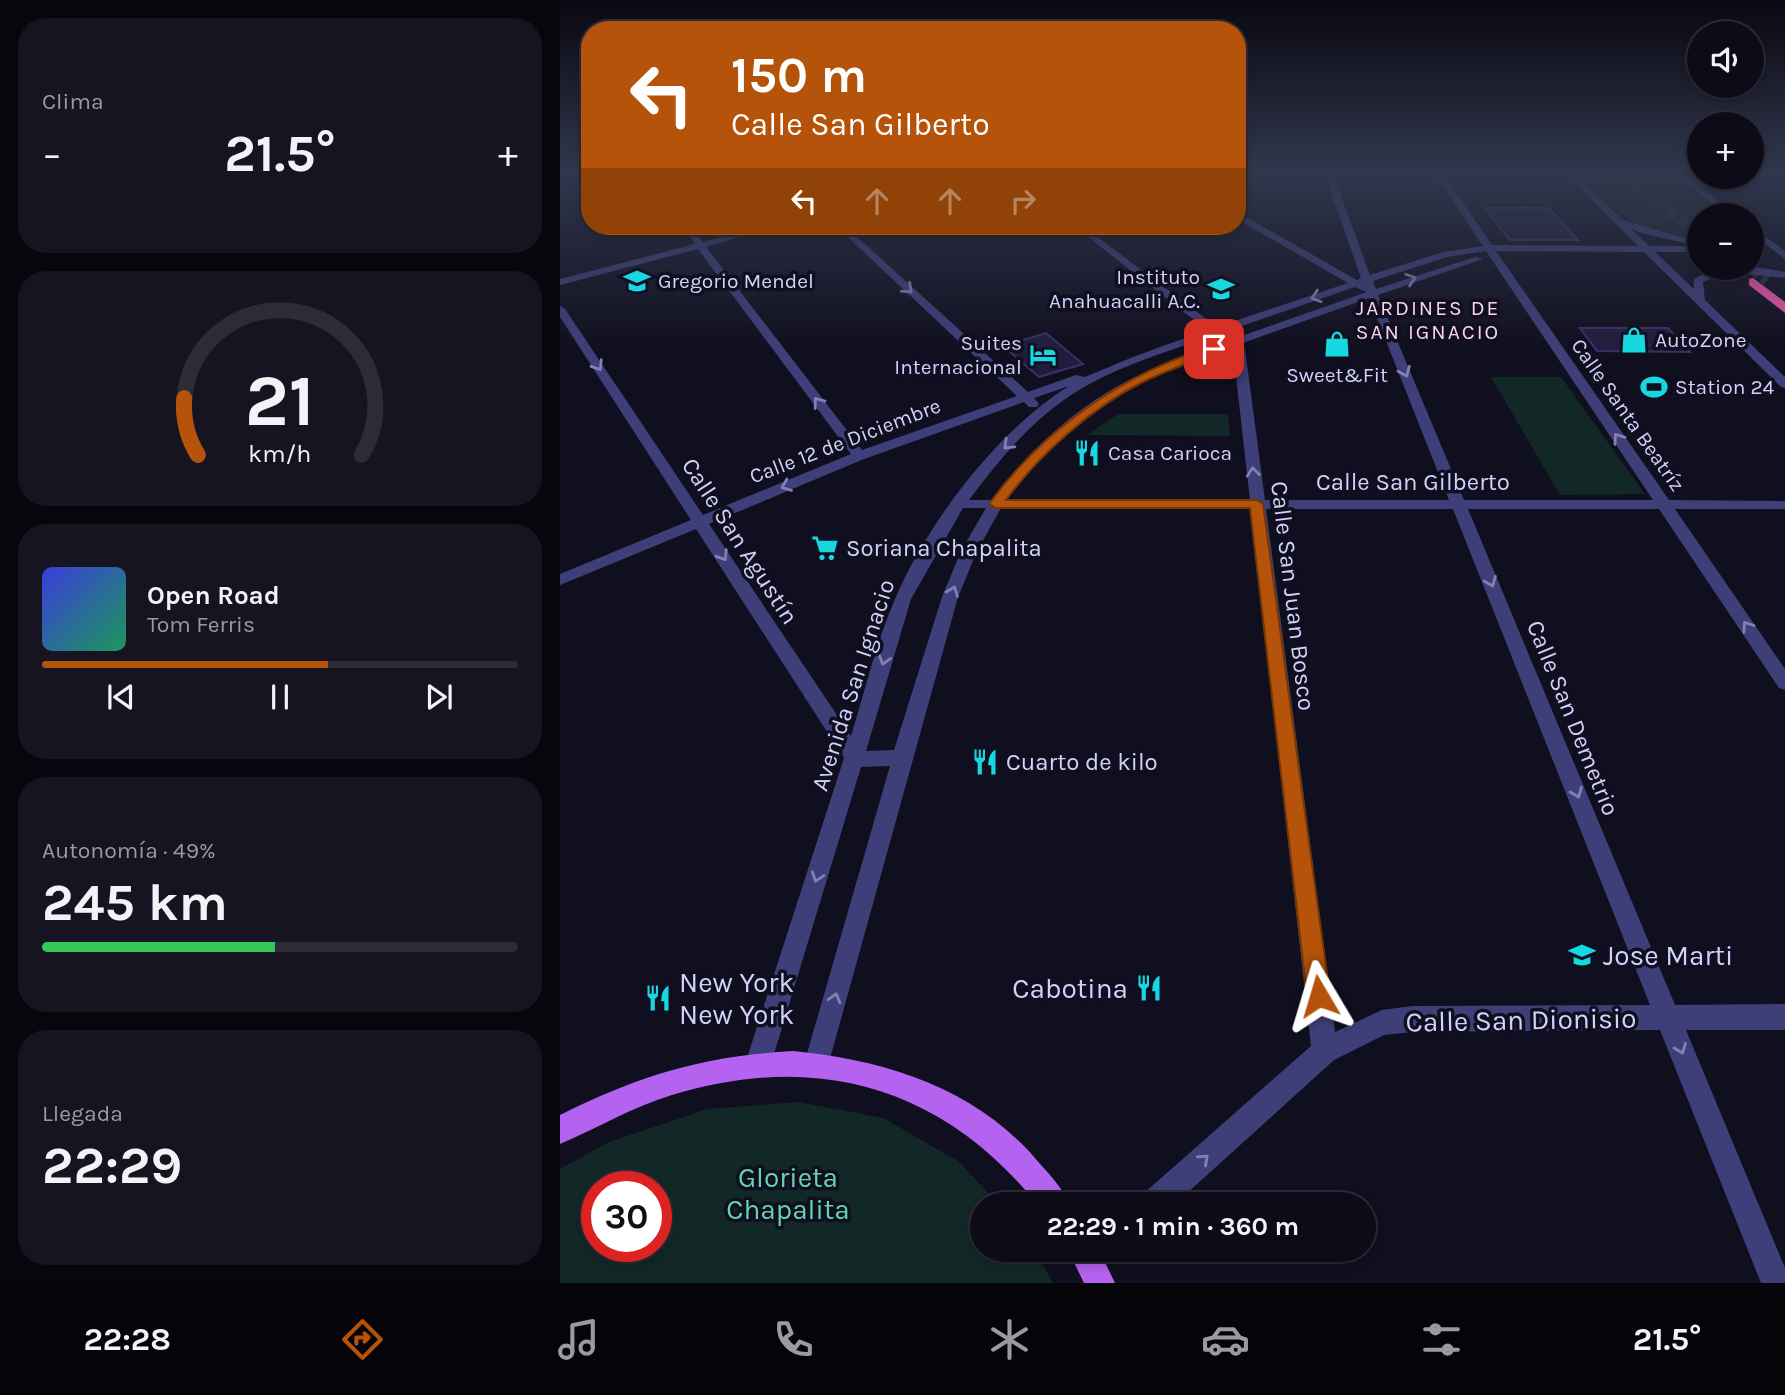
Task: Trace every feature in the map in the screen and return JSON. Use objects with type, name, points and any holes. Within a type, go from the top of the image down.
[{"type":"highway","points":[[1767,281],[1785,295]]},
{"type":"highway","points":[[1753,282],[1785,309]]},
{"type":"main road","points":[[560,1130],[614,1102],[688,1077],[758,1065],[817,1064],[870,1073],[921,1090],[968,1117],[1013,1154],[1045,1192]]},
{"type":"street","points":[[1266,231],[1365,285]]},
{"type":"street","name":"Calle San Demetrio","points":[[1347,231],[1365,285],[1460,505],[1776,1283]]},
{"type":"street","name":"Calle Santa Beatríz","points":[[1476,231],[1785,683]]},
{"type":"street","points":[[1628,231],[1785,384]]},
{"type":"street","points":[[1642,231],[1687,239]]},
{"type":"street","points":[[693,235],[859,456]]},
{"type":"street","points":[[560,282],[739,235]]},
{"type":"street","points":[[850,235],[1041,411]]},
{"type":"street","points":[[1090,235],[1231,343]]},
{"type":"street","name":"Avenida San Ignacio","points":[[758,1065],[903,599],[926,551],[957,504],[998,455],[1041,411],[1077,387],[1150,355],[1216,331],[1365,285],[1491,254],[1687,249]]},
{"type":"street","name":"Avenida San Ignacio","points":[[1491,254],[1687,259]]},
{"type":"street","points":[[1700,301],[1698,281],[1707,273],[1744,269],[1785,275]]},
{"type":"street","name":"Avenida San Ignacio","points":[[817,1064],[950,597],[969,551],[996,504],[1018,474],[1035,457],[1100,403],[1138,380],[1365,285]]},
{"type":"street","name":"Calle San Agustín","points":[[560,309],[855,758]]},
{"type":"street","name":"Calle San Juan Bosco","points":[[1231,343],[1240,349],[1325,1051]]},
{"type":"street","name":"Calle 12 de Diciembre","points":[[560,580],[859,456],[1150,355]]},
{"type":"street","name":"Calle San Gilberto","points":[[957,504],[1785,505]]},
{"type":"street","points":[[855,758],[902,758]]},
{"type":"street","name":"Calle San Dionisio","points":[[1166,1192],[1325,1051],[1382,1023],[1412,1019],[1785,1017]]},
{"type":"green space","points":[[1652,231],[1687,231],[1687,238]]},
{"type":"green space","points":[[1491,377],[1561,377],[1645,494],[1560,495]]},
{"type":"green space","points":[[1118,414],[1228,414],[1230,436],[1087,435]]},
{"type":"green space","name":"Glorieta Chapalita","points":[[799,1102],[883,1118],[958,1161],[988,1192],[970,1192],[970,1262],[1042,1262],[1053,1283],[560,1283],[560,1169],[609,1142],[707,1109]]},
{"type":"building","points":[[1503,231],[1570,231],[1578,240],[1510,240]]},
{"type":"building","name":"AutoZone","points":[[1580,328],[1668,328],[1690,352],[1597,351]]},
{"type":"building","name":"Suites Internacional","points":[[1046,333],[1083,364],[1039,377],[1003,346]]},
{"type":"place","name":"Gregorio Mendel","points":[[637,281]]},
{"type":"place","name":"Instituto Anahuacalli A.C.","points":[[1221,289]]},
{"type":"place","name":"AutoZone","points":[[1634,340]]},
{"type":"place","name":"Sweet&Fit","points":[[1337,344]]},
{"type":"place","name":"Suites Internacional","points":[[1043,355]]},
{"type":"place","name":"Station 24","points":[[1654,387]]},
{"type":"place","name":"Casa Carioca","points":[[1087,453]]},
{"type":"place","name":"Soriana Chapalita","points":[[825,548]]},
{"type":"place","name":"Cuarto de kilo","points":[[985,762]]},
{"type":"place","name":"Jose Marti","points":[[1582,955]]},
{"type":"place","name":"Cabotina","points":[[1149,988]]},
{"type":"place","name":"New York New York","points":[[658,998]]},
{"type":"district","name":"JARDINES DE SAN IGNACIO","points":[[1428,320]]},
{"type":"route","points":[[1214,349],[1138,380],[1100,403],[1043,449],[1018,474],[996,504],[1257,504],[1319,996]]}]
